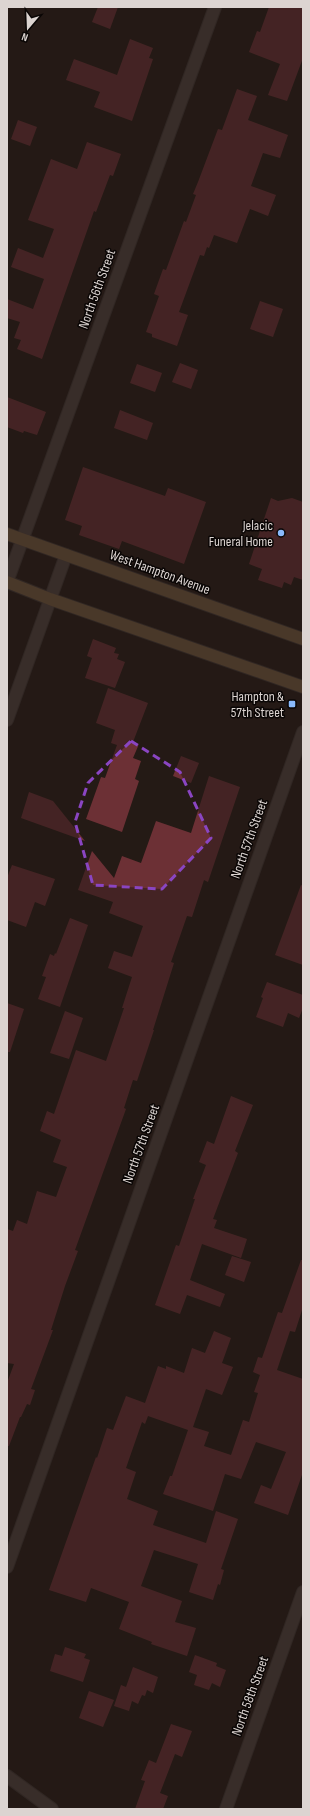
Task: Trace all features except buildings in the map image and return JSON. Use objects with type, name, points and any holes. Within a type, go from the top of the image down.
[{"type":"main road","name":"West Hampton Avenue","points":[[7,534],[303,639]]},
{"type":"main road","points":[[7,582],[50,599],[303,687]]},
{"type":"street","name":"North 56th Street","points":[[7,582],[215,7]]},
{"type":"street","points":[[7,720],[66,555]]},
{"type":"street","name":"North 57th Street","points":[[7,1567],[303,732]]},
{"type":"street","name":"North 58th Street","points":[[226,1809],[303,1592]]},
{"type":"street","points":[[7,1776],[52,1809]]},
{"type":"highlighted area","points":[[131,741],[180,772],[211,838],[162,889],[93,885],[75,822],[88,783]]},
{"type":"place","name":"Jelacic Funeral Home","points":[[281,533]]},
{"type":"place","name":"Hampton & 57th Street","points":[[292,704]]}]
